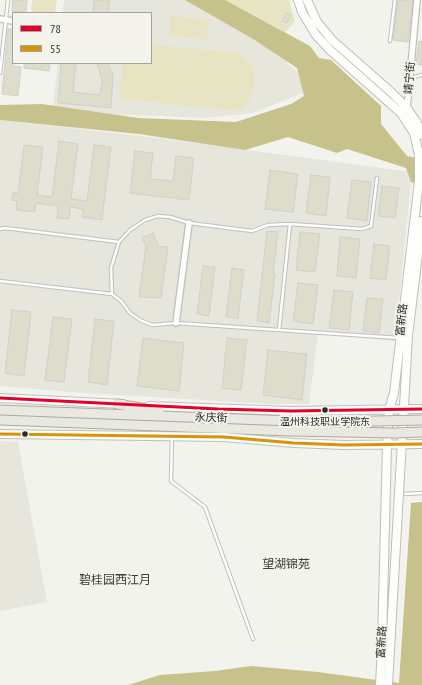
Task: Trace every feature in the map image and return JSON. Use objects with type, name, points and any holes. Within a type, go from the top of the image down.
[{"type":"main road","points":[[117,404],[192,417]]},
{"type":"main road","name":"永庆街","points":[[0,410],[329,422],[422,420]]},
{"type":"main road","name":"永庆街","points":[[0,420],[291,431],[395,433],[422,432]]},
{"type":"street","name":"富新路","points":[[298,0],[302,12],[316,35],[330,50],[400,113],[414,133],[419,154],[419,174],[394,393],[389,410],[387,444],[386,644],[388,685]]},
{"type":"street","points":[[307,0],[317,22],[332,40],[407,108],[417,123],[422,135]]},
{"type":"street","name":"靖宁街","points":[[407,108],[418,0]]},
{"type":"street","name":"富新路","points":[[380,685],[386,644],[405,409],[408,336],[422,220]]},
{"type":"street","points":[[176,323],[188,223]]},
{"type":"street","points":[[0,398],[218,409],[422,409]]},
{"type":"street","points":[[0,434],[224,437],[294,443],[344,445],[422,444]]},
{"type":"lane","points":[[0,73],[3,19],[8,0]]},
{"type":"lane","points":[[390,41],[395,0]]},
{"type":"lane","points":[[410,78],[422,74]]},
{"type":"lane","points":[[112,294],[111,268],[119,242],[130,230],[145,220],[158,216],[170,217],[188,223],[252,231],[268,225],[290,224],[362,229],[371,226],[377,178]]},
{"type":"lane","points":[[279,330],[290,224]]},
{"type":"lane","points":[[0,230],[5,228],[119,242]]},
{"type":"lane","points":[[0,282],[112,294],[121,301],[130,313],[140,320],[152,324],[176,323],[400,339]]},
{"type":"lane","points":[[172,437],[171,481],[205,507],[253,639]]},
{"type":"lane","points":[[405,494],[422,493]]},
{"type":"shaded area","points":[[32,0],[57,0],[55,12],[31,12]]},
{"type":"shaded area","points":[[64,0],[188,0],[276,53],[302,76],[303,93],[253,113],[205,118],[109,114],[53,107],[58,64],[152,64],[152,12],[63,12]]},
{"type":"shaded area","points":[[185,0],[225,0],[310,46],[319,58],[331,60],[381,106],[381,124],[407,156],[422,159],[422,186],[411,182],[406,168],[347,149],[337,153],[288,137],[245,150],[139,134],[0,120],[0,105],[42,104],[138,118],[236,122],[291,104],[304,96],[297,68],[253,39]]},
{"type":"shaded area","points":[[225,0],[289,0],[295,22],[285,32]]},
{"type":"shaded area","points":[[171,16],[209,20],[207,40],[169,36]]},
{"type":"shaded area","points":[[152,45],[233,52],[241,55],[250,63],[255,73],[255,82],[249,101],[236,111],[119,99],[123,64],[152,64]]},
{"type":"shaded area","points":[[0,120],[158,138],[412,172],[395,341],[318,333],[309,404],[271,404],[83,393],[0,386]]},
{"type":"shaded area","points":[[0,441],[18,442],[47,602],[0,611]]},
{"type":"shaded area","points":[[422,502],[422,685],[128,685],[160,675],[215,671],[251,666],[318,672],[399,683],[411,503]]},
{"type":"building","points":[[13,0],[27,0],[26,12],[12,11]]},
{"type":"building","points":[[94,0],[110,0],[108,12],[93,12]]},
{"type":"building","points":[[398,0],[413,0],[408,42],[393,40]]},
{"type":"building","points":[[286,13],[291,15],[287,23],[282,21]]},
{"type":"building","points":[[8,29],[12,29],[12,64],[13,66],[21,67],[18,96],[2,94]]},
{"type":"building","points":[[419,41],[422,42],[422,65],[416,64]]},
{"type":"building","points":[[24,64],[50,64],[49,71],[24,68]]},
{"type":"building","points":[[61,64],[76,64],[73,92],[100,95],[102,80],[97,64],[108,64],[113,75],[111,108],[58,103]]},
{"type":"building","points":[[59,141],[78,144],[71,199],[87,201],[94,145],[111,147],[102,220],[82,217],[83,209],[70,207],[69,219],[57,218],[58,206],[36,203],[35,212],[16,210],[17,201],[12,200],[13,192],[18,193],[24,145],[43,147],[37,195],[52,197]]},
{"type":"building","points":[[135,151],[153,153],[150,179],[173,181],[176,156],[194,158],[189,200],[130,193]]},
{"type":"building","points":[[270,170],[298,174],[293,212],[265,209]]},
{"type":"building","points":[[311,175],[330,177],[326,216],[306,213]]},
{"type":"building","points":[[352,180],[371,182],[367,221],[347,218]]},
{"type":"building","points":[[382,186],[399,188],[395,218],[378,216]]},
{"type":"building","points":[[267,231],[278,232],[269,323],[257,321]]},
{"type":"building","points":[[300,232],[320,234],[315,272],[296,270]]},
{"type":"building","points":[[153,233],[159,246],[168,247],[161,298],[139,297],[146,246],[142,238]]},
{"type":"building","points":[[340,237],[360,239],[356,278],[337,276]]},
{"type":"building","points":[[374,244],[390,246],[386,280],[370,278]]},
{"type":"building","points":[[203,266],[215,267],[209,316],[197,314]]},
{"type":"building","points":[[232,268],[244,270],[238,318],[226,317]]},
{"type":"building","points":[[298,283],[318,285],[313,324],[293,321]]},
{"type":"building","points":[[334,290],[353,292],[349,330],[329,328]]},
{"type":"building","points":[[367,298],[383,299],[379,333],[363,331]]},
{"type":"building","points":[[12,310],[31,312],[24,376],[5,373]]},
{"type":"building","points":[[53,317],[72,319],[64,382],[45,380]]},
{"type":"building","points":[[95,319],[114,321],[107,385],[88,382]]},
{"type":"building","points":[[143,338],[184,343],[179,391],[137,386]]},
{"type":"building","points":[[227,338],[247,340],[241,390],[222,388]]},
{"type":"building","points":[[268,350],[307,354],[302,400],[263,395]]},
{"type":"transit line","name":"78","points":[[0,398],[218,409],[291,411],[422,409]]},
{"type":"transit line","name":"55","points":[[0,434],[224,437],[294,443],[344,445],[422,444]]},
{"type":"place","name":"温州科技职业学院东","points":[[325,410]]},
{"type":"district","name":"望湖锦苑","points":[[286,565]]},
{"type":"district","name":"碧桂园西江月","points":[[115,581]]}]
